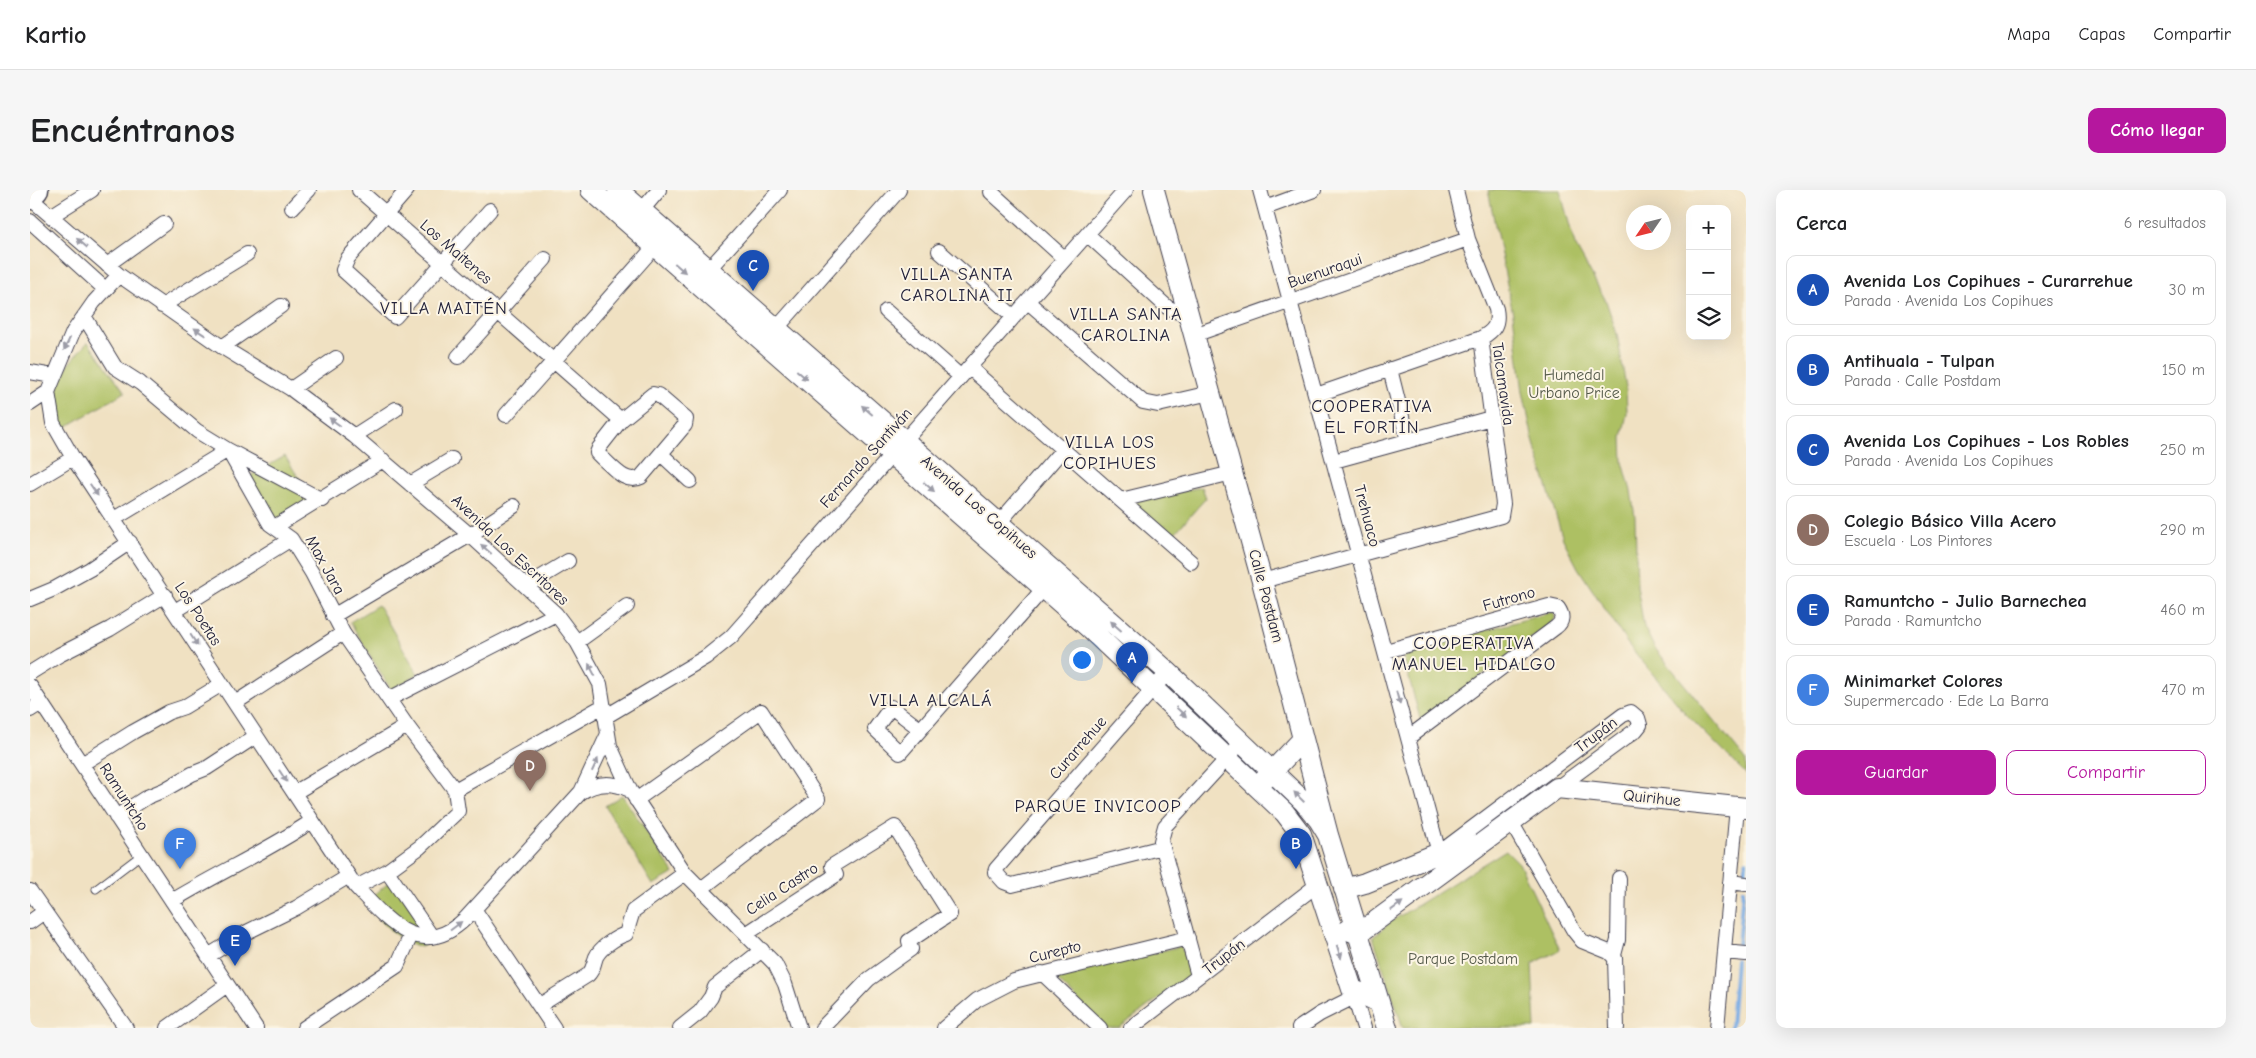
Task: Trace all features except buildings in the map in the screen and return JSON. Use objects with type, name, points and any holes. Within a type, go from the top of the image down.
[{"type":"main road","points":[[30,198],[37,190]]},
{"type":"main road","name":"Avenida Los Copihues","points":[[591,190],[635,217],[708,270],[776,329],[1044,588],[1258,786]]},
{"type":"main road","name":"Avenida Los Copihues","points":[[618,190],[655,246],[898,448],[998,524],[1168,672],[1314,813],[1328,835]]},
{"type":"main road","name":"Calle Postdam","points":[[1154,190],[1262,581],[1328,835],[1387,1028]]},
{"type":"main road","points":[[1303,739],[1258,786],[1296,826],[1353,993],[1378,1002]]},
{"type":"main road","name":"Trupán","points":[[1358,934],[1557,788]]},
{"type":"main road","name":"Quirihue","points":[[1557,788],[1741,807]]},
{"type":"main road","name":"Trupán","points":[[1344,889],[1365,883],[1439,852],[1482,844]]},
{"type":"main road","points":[[1326,914],[1340,926],[1358,934]]},
{"type":"street","points":[[51,216],[92,190]]},
{"type":"street","points":[[292,208],[309,190]]},
{"type":"street","name":"Los Maitenes","points":[[359,190],[621,420]]},
{"type":"street","points":[[407,190],[348,258],[344,272],[395,317],[490,210]]},
{"type":"street","points":[[635,217],[660,190]]},
{"type":"street","points":[[708,270],[780,190]]},
{"type":"street","points":[[776,329],[899,190]]},
{"type":"street","name":"Fernando Santiván","points":[[455,790],[706,657],[723,645],[1126,190]]},
{"type":"street","name":"Trehuaco","points":[[1260,190],[1439,852]]},
{"type":"street","points":[[1265,208],[1314,190]]},
{"type":"street","points":[[1456,190],[1468,239],[1497,316],[1494,329],[1481,338]]},
{"type":"street","points":[[991,192],[1065,259]]},
{"type":"street","name":"Avenida Los Escritores","points":[[30,198],[119,275],[222,347],[291,389],[354,436],[528,585],[556,614],[578,642],[600,684],[608,736],[614,758],[633,795],[685,873],[762,950],[781,974],[799,1028]]},
{"type":"street","points":[[30,222],[105,289],[119,275]]},
{"type":"street","points":[[107,265],[164,224]]},
{"type":"street","points":[[1087,234],[1167,307],[1192,326]]},
{"type":"street","name":"Buenuraqui","points":[[1192,326],[1290,302],[1468,239]]},
{"type":"street","points":[[506,415],[655,246]]},
{"type":"street","points":[[939,251],[1014,317]]},
{"type":"street","points":[[162,306],[247,254]]},
{"type":"street","points":[[458,357],[545,259]]},
{"type":"street","name":"Los Poetas","points":[[105,289],[84,316],[67,343],[53,376],[48,392],[53,423],[73,458],[352,881],[391,923],[411,935]]},
{"type":"street","points":[[1028,302],[1142,402],[1158,405],[1210,393]]},
{"type":"street","points":[[222,347],[281,306]]},
{"type":"street","points":[[886,311],[1063,449],[1191,562]]},
{"type":"street","name":"Max Jara","points":[[84,316],[115,367],[140,383],[197,431],[228,450],[270,524],[276,526],[291,539],[312,573],[343,633],[406,726],[455,790]]},
{"type":"street","name":"Talcamavida","points":[[1316,395],[1481,338],[1503,504],[1501,516],[1360,555]]},
{"type":"street","points":[[291,389],[336,358]]},
{"type":"street","points":[[1390,369],[1408,441]]},
{"type":"street","points":[[30,372],[53,376]]},
{"type":"street","points":[[30,404],[48,392]]},
{"type":"street","points":[[653,394],[658,395],[686,419],[686,425],[641,477],[634,480],[626,479],[598,453],[599,448],[621,420],[653,394]]},
{"type":"street","points":[[354,436],[396,409]]},
{"type":"street","points":[[1334,462],[1491,418]]},
{"type":"street","points":[[998,524],[1063,449]]},
{"type":"street","points":[[114,519],[228,450],[322,500]]},
{"type":"street","points":[[661,454],[690,482]]},
{"type":"street","points":[[30,484],[73,458]]},
{"type":"street","points":[[410,484],[452,459]]},
{"type":"street","points":[[276,526],[322,500],[383,460]]},
{"type":"street","points":[[1120,500],[1232,473]]},
{"type":"street","points":[[333,616],[470,535],[514,506]]},
{"type":"street","points":[[175,611],[291,539]]},
{"type":"street","points":[[30,599],[54,589],[90,569],[130,542]]},
{"type":"street","points":[[1262,581],[1360,555]]},
{"type":"street","points":[[528,585],[568,561]]},
{"type":"street","points":[[920,730],[1044,588]]},
{"type":"street","points":[[30,673],[59,655],[110,629],[165,595]]},
{"type":"street","points":[[578,642],[627,606]]},
{"type":"street","name":"Futrono","points":[[1386,651],[1549,606],[1558,608],[1562,615],[1556,627],[1409,737]]},
{"type":"street","points":[[389,699],[556,614]]},
{"type":"street","points":[[235,703],[343,633]]},
{"type":"street","name":"Curarrehue","points":[[1163,847],[1012,886],[1004,882],[995,872],[1168,672]]},
{"type":"street","points":[[82,764],[133,732],[169,712],[184,707],[222,684]]},
{"type":"street","name":"Ramuntcho","points":[[30,686],[35,706],[82,764],[256,1028]]},
{"type":"street","points":[[304,1028],[397,966],[411,935],[432,937],[453,929],[474,909],[580,793],[587,788],[604,784],[622,786],[633,795],[761,711],[818,799],[701,890]]},
{"type":"street","name":"Trupán","points":[[1439,852],[1626,713],[1631,712],[1635,715],[1639,721],[1638,728],[1557,788]]},
{"type":"street","points":[[294,793],[406,726]]},
{"type":"street","points":[[116,817],[147,797],[207,768],[256,736]]},
{"type":"street","points":[[580,793],[608,736]]},
{"type":"street","points":[[1198,976],[1163,847],[1162,834],[1165,826],[1241,742]]},
{"type":"street","points":[[208,956],[246,932],[352,881],[387,870],[420,847],[458,811],[455,790]]},
{"type":"street","points":[[1717,1028],[1730,882],[1741,807]]},
{"type":"street","points":[[172,901],[218,874],[274,846],[312,821]]},
{"type":"street","points":[[1511,822],[1574,932],[1582,941],[1614,955]]},
{"type":"street","name":"Celia Castro","points":[[746,934],[836,875],[832,866],[895,827],[950,914],[909,941],[911,949],[869,979],[822,1028]]},
{"type":"street","points":[[387,870],[432,937]]},
{"type":"street","points":[[540,1005],[588,976],[594,970],[597,955],[618,936],[626,934],[633,911],[685,873]]},
{"type":"street","points":[[1617,1028],[1616,961],[1614,955],[1618,940],[1619,878]]},
{"type":"street","points":[[1730,882],[1746,884]]},
{"type":"street","name":"Trupán","points":[[1131,1028],[1317,885]]},
{"type":"street","points":[[30,892],[126,1028]]},
{"type":"street","points":[[474,909],[554,1028]]},
{"type":"street","points":[[30,922],[44,912]]},
{"type":"street","name":"Curepto","points":[[944,1028],[966,1007],[987,993],[1014,981],[1188,938]]},
{"type":"street","points":[[680,1028],[700,1012],[711,997],[715,987],[762,950]]},
{"type":"street","points":[[1724,952],[1746,954]]},
{"type":"street","points":[[1042,973],[1100,1028]]},
{"type":"street","points":[[167,1028],[227,985]]},
{"type":"street","points":[[1299,1028],[1353,993],[1364,1028]]},
{"type":"lane","points":[[96,889],[141,855]]},
{"type":"green space","name":"Humedal Urbano Price","points":[[1488,190],[1560,190],[1575,245],[1606,301],[1617,334],[1626,387],[1627,413],[1622,438],[1623,462],[1631,491],[1635,517],[1637,586],[1644,627],[1654,647],[1746,760],[1746,774],[1686,714],[1627,643],[1578,568],[1563,539],[1533,440],[1523,392],[1513,314]]},
{"type":"green space","points":[[88,342],[125,392],[61,430],[56,403],[59,382],[70,362]]},
{"type":"green space","points":[[285,456],[312,499],[270,524],[243,480]]},
{"type":"green space","points":[[1202,487],[1206,498],[1173,535],[1135,505],[1138,500]]},
{"type":"green space","points":[[378,605],[418,674],[391,690],[350,622]]},
{"type":"green space","points":[[1553,612],[1555,616],[1554,621],[1422,720],[1420,719],[1403,655],[1404,652]]},
{"type":"green space","points":[[622,795],[674,873],[653,885],[605,806]]},
{"type":"green space","name":"Parque Postdam","points":[[1506,850],[1519,863],[1560,950],[1532,964],[1535,1028],[1403,1028],[1373,937],[1390,922]]},
{"type":"green space","points":[[392,880],[433,940],[421,947],[404,940],[390,930],[368,900]]},
{"type":"green space","points":[[1181,946],[1190,971],[1189,976],[1119,1028],[1106,1028],[1057,980],[1058,977]]},
{"type":"waterway","points":[[1744,878],[1746,861]]},
{"type":"waterway","points":[[1738,946],[1743,890]]},
{"type":"waterway","points":[[1731,1028],[1736,960]]},
{"type":"place","name":"Avenida Los Copihues - Los Robles","points":[[753,291]]},
{"type":"place","name":"Avenida Los Copihues - Curarrehue","points":[[1132,683]]},
{"type":"place","name":"Colegio Básico Villa Acero","points":[[530,791]]},
{"type":"place","name":"Minimarket Colores","points":[[180,869]]},
{"type":"place","name":"Antihuala - Tulpan","points":[[1296,869]]},
{"type":"place","name":"Ramuntcho - Julio Barnechea","points":[[235,966]]},
{"type":"district","name":"VILLA SANTA CAROLINA II","points":[[957,284]]},
{"type":"district","name":"VILLA MAITÉN","points":[[444,308]]},
{"type":"district","name":"VILLA SANTA CAROLINA","points":[[1126,324]]},
{"type":"district","name":"COOPERATIVA EL FORTÍN","points":[[1372,416]]},
{"type":"district","name":"VILLA LOS COPIHUES","points":[[1110,452]]},
{"type":"district","name":"COOPERATIVA MANUEL HIDALGO","points":[[1474,653]]},
{"type":"district","name":"VILLA ALCALÁ","points":[[931,700]]},
{"type":"district","name":"PARQUE INVICOOP","points":[[1098,806]]}]
